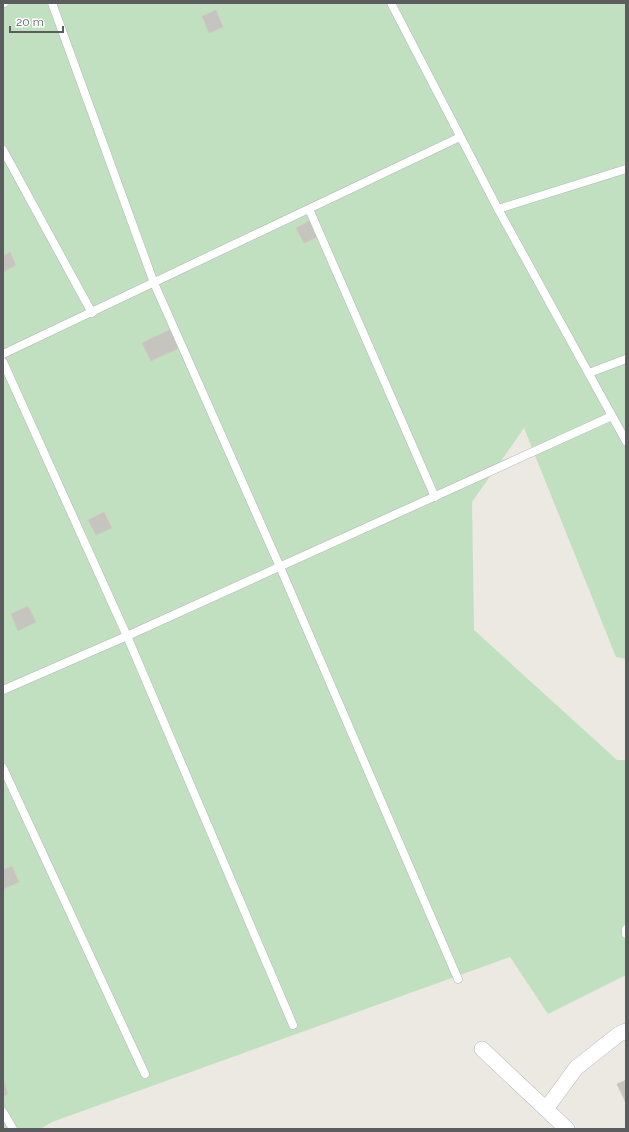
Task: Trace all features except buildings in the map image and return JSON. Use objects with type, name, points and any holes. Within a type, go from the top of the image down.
[{"type":"street","points":[[546,1109],[576,1068],[619,1034],[626,1032]]},
{"type":"street","points":[[482,1049],[567,1129]]},
{"type":"lane","points":[[52,3],[154,283],[280,567],[458,979]]},
{"type":"lane","points":[[391,3],[498,209],[626,441]]},
{"type":"lane","points":[[3,354],[460,137]]},
{"type":"lane","points":[[3,150],[92,313]]},
{"type":"lane","points":[[498,209],[626,168]]},
{"type":"lane","points":[[309,209],[435,497]]},
{"type":"lane","points":[[589,373],[626,358]]},
{"type":"lane","points":[[3,362],[127,636],[293,1025]]},
{"type":"lane","points":[[3,690],[127,636],[612,416]]},
{"type":"lane","points":[[3,768],[145,1074]]},
{"type":"lane","points":[[626,929],[626,934]]},
{"type":"lane","points":[[3,1112],[13,1129]]},
{"type":"green space","points":[[3,3],[626,3],[626,659],[616,657],[524,428],[472,502],[474,630],[617,760],[626,760],[626,975],[548,1014],[510,957],[52,1122],[40,1129],[3,1129]]}]
